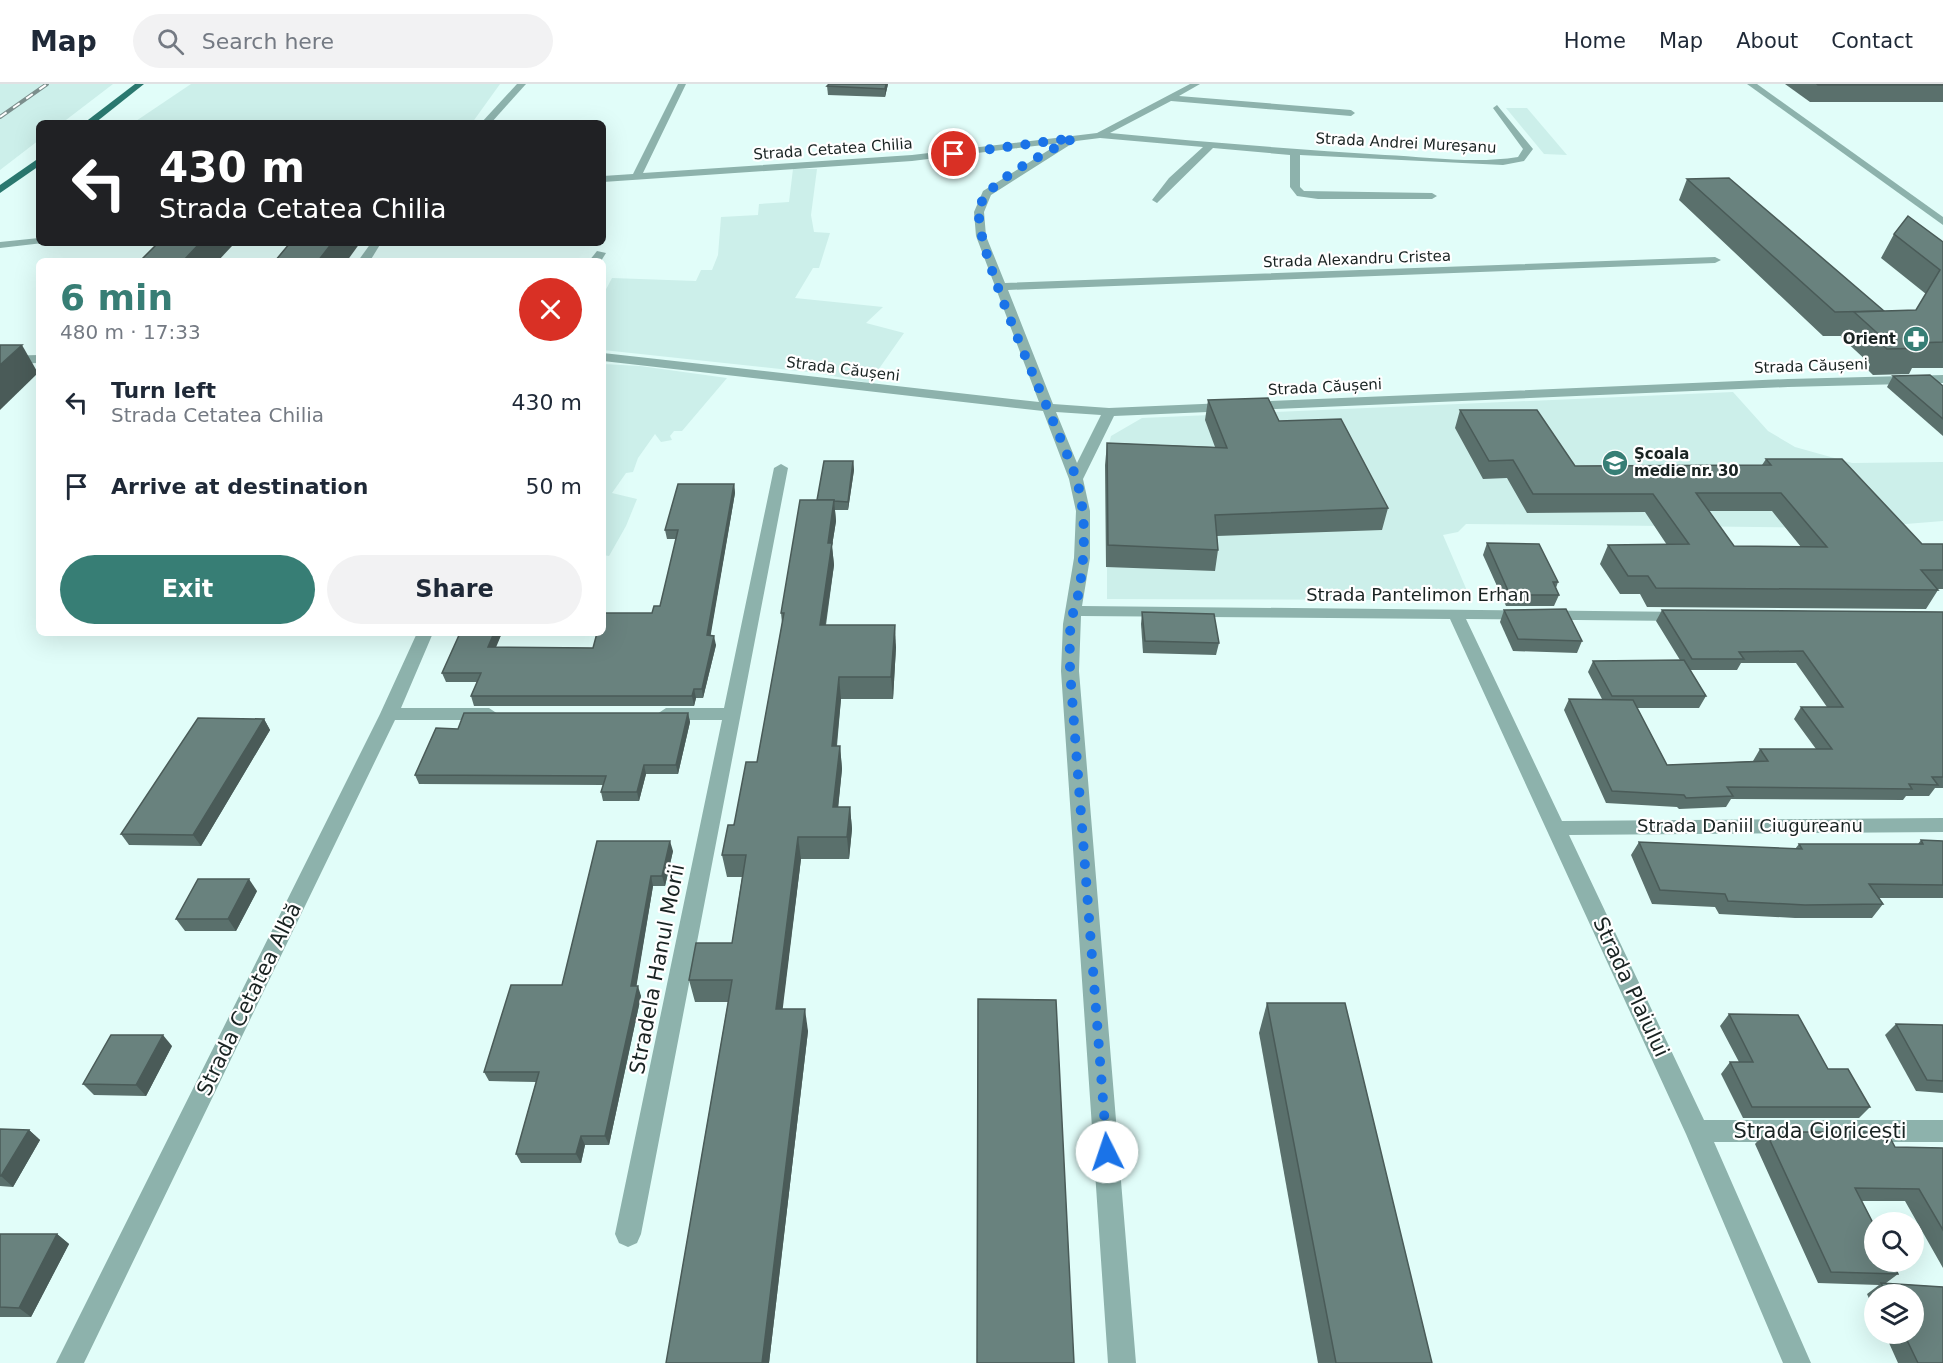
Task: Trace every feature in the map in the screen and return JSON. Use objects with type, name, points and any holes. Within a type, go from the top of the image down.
[{"type":"main road","points":[[93,120],[140,84]]},
{"type":"main road","points":[[0,190],[36,163]]},
{"type":"street","points":[[489,120],[522,84]]},
{"type":"street","points":[[637,175],[682,84]]},
{"type":"street","name":"Strada Cetatea Chilia","points":[[606,179],[912,158],[1099,135],[1196,84]]},
{"type":"street","points":[[1751,84],[1943,222]]},
{"type":"street","points":[[1169,98],[1351,113]]},
{"type":"street","name":"Strada Andrei Mureșanu","points":[[1099,135],[1149,138],[1210,146],[1479,163],[1521,159],[1528,149],[1497,108]]},
{"type":"street","points":[[1074,138],[996,185],[980,204],[981,236],[999,287],[1076,479],[1083,511],[1081,576],[1073,611],[1070,671],[1122,1363]]},
{"type":"street","points":[[1157,200],[1173,180],[1210,146]]},
{"type":"street","name":"Strada Andrei Mureșanu","points":[[1296,152],[1295,187],[1300,194],[1318,196],[1432,195]]},
{"type":"street","points":[[0,245],[36,241]]},
{"type":"street","name":"Strada Alexandru Cristea","points":[[999,287],[1715,260]]},
{"type":"street","name":"Strada Căușeni","points":[[606,357],[1048,408],[1109,412],[1788,383],[1943,379]]},
{"type":"street","points":[[0,360],[36,359]]},
{"type":"street","points":[[1076,479],[1109,412]]},
{"type":"street","name":"Stradela Hanul Morii","points":[[628,1234],[734,714],[781,468]]},
{"type":"street","name":"Strada Pantelimon Erhan","points":[[1073,611],[1694,616]]},
{"type":"street","name":"Strada Plaiului","points":[[1456,615],[1697,1131],[1797,1363]]},
{"type":"street","name":"Strada Cetatea Albă","points":[[70,1363],[389,714],[424,636]]},
{"type":"street","points":[[389,714],[508,714]]},
{"type":"street","points":[[650,714],[734,714]]},
{"type":"street","name":"Strada Daniil Ciugureanu","points":[[1557,828],[1943,825]]},
{"type":"street","name":"Strada Cioricești","points":[[1697,1131],[1943,1131]]},
{"type":"shaded area","points":[[0,84],[113,84],[66,120],[36,120],[36,142],[0,170]]},
{"type":"shaded area","points":[[191,84],[500,84],[474,120],[137,120]]},
{"type":"shaded area","points":[[1506,108],[1527,108],[1567,155],[1544,154]]},
{"type":"shaded area","points":[[793,169],[817,169],[811,215],[814,232],[830,233],[819,268],[813,268],[795,298],[883,307],[866,323],[904,333],[869,383],[817,373],[606,350],[606,289],[612,278],[696,281],[701,270],[712,270],[718,255],[721,217],[758,215],[759,204],[789,202]]},
{"type":"shaded area","points":[[606,364],[640,366],[727,378],[682,431],[674,431],[670,436],[672,440],[661,442],[655,434],[638,458],[633,472],[626,473],[612,493],[637,499],[626,526],[609,556],[606,556]]},
{"type":"shaded area","points":[[1733,392],[1768,431],[1795,447],[1852,463],[1943,462],[1943,521],[1856,528],[1466,524],[1458,532],[1443,535],[1471,600],[1107,599],[1107,452],[1111,436],[1142,418]]},
{"type":"building","points":[[829,84],[886,84],[885,89],[827,86]]},
{"type":"building","points":[[1943,84],[1943,85],[1818,85]]},
{"type":"building","points":[[1729,178],[1884,311],[1835,312],[1687,179]]},
{"type":"building","points":[[1908,216],[1943,242],[1943,342],[1917,343],[1924,348],[1887,349],[1882,344],[1885,340],[1854,312],[1916,310],[1940,270],[1894,234]]},
{"type":"building","points":[[155,246],[197,246],[186,258],[143,258]]},
{"type":"building","points":[[288,246],[330,246],[320,258],[278,258]]},
{"type":"building","points":[[0,345],[22,345],[0,365]]},
{"type":"building","points":[[1930,375],[1943,386],[1943,419],[1893,376]]},
{"type":"building","points":[[1268,398],[1279,421],[1341,419],[1388,508],[1215,515],[1218,550],[1108,545],[1107,443],[1227,448],[1208,400]]},
{"type":"building","points":[[1460,410],[1537,410],[1575,466],[1771,465],[1766,459],[1842,459],[1922,544],[1943,544],[1943,570],[1921,570],[1938,590],[1656,588],[1648,576],[1628,576],[1608,545],[1689,544],[1653,494],[1533,494],[1513,460],[1489,461]],"holes":[[[1696,493],[1781,493],[1827,547],[1734,546]]]},
{"type":"building","points":[[824,461],[853,461],[848,502],[817,500]]},
{"type":"building","points":[[678,484],[734,484],[707,635],[714,636],[702,689],[694,689],[692,696],[471,696],[481,673],[442,673],[459,636],[493,636],[488,647],[593,648],[596,636],[606,636],[606,613],[652,613],[654,606],[660,606],[678,530],[665,530]]},
{"type":"building","points":[[800,500],[834,500],[828,543],[832,543],[820,625],[895,625],[891,677],[839,677],[832,746],[840,746],[833,807],[850,807],[847,837],[798,837],[776,1009],[805,1009],[762,1363],[666,1363],[732,980],[689,980],[696,943],[732,943],[746,855],[722,855],[728,825],[734,825],[746,762],[757,762],[784,613],[781,613]]},
{"type":"building","points":[[1487,543],[1539,544],[1558,582],[1553,582],[1559,595],[1510,595]]},
{"type":"building","points":[[1566,609],[1582,641],[1518,639],[1504,610]]},
{"type":"building","points":[[1662,610],[1943,612],[1943,777],[1932,777],[1938,785],[1909,784],[1912,789],[1727,787],[1733,796],[1686,798],[1684,795],[1612,791],[1569,699],[1633,700],[1667,765],[1768,761],[1760,749],[1832,749],[1801,707],[1843,707],[1803,651],[1739,652],[1744,659],[1692,659]]},
{"type":"building","points":[[1142,612],[1214,614],[1219,643],[1145,641]]},
{"type":"building","points":[[1684,660],[1706,696],[1612,696],[1593,661]]},
{"type":"building","points":[[464,713],[688,713],[676,765],[644,765],[637,792],[601,792],[606,776],[415,775],[436,728],[458,729]]},
{"type":"building","points":[[198,718],[264,719],[193,835],[121,834]]},
{"type":"building","points":[[1921,840],[1943,841],[1943,885],[1869,884],[1883,904],[1805,905],[1728,901],[1725,894],[1660,890],[1639,842],[1802,849],[1799,844],[1923,844]]},
{"type":"building","points":[[597,841],[670,841],[662,876],[651,876],[631,986],[638,986],[605,1136],[581,1136],[576,1154],[516,1154],[539,1072],[484,1072],[511,985],[562,985]]},
{"type":"building","points":[[198,879],[249,879],[228,919],[176,919]]},
{"type":"building","points":[[978,999],[1056,1000],[1074,1363],[977,1363]]},
{"type":"building","points":[[1267,1003],[1345,1003],[1432,1363],[1336,1363]]},
{"type":"building","points":[[1729,1014],[1798,1015],[1828,1069],[1848,1069],[1870,1107],[1752,1107],[1730,1062],[1753,1062]]},
{"type":"building","points":[[1896,1024],[1943,1025],[1943,1081],[1927,1080]]},
{"type":"building","points":[[111,1035],[163,1035],[136,1085],[83,1084]]},
{"type":"building","points":[[0,1129],[29,1130],[1,1176],[0,1176]]},
{"type":"building","points":[[1766,1132],[1887,1132],[1895,1147],[1943,1148],[1943,1230],[1919,1189],[1855,1188],[1867,1212],[1864,1212],[1864,1272],[1897,1272],[1898,1274],[1831,1272]]},
{"type":"building","points":[[0,1234],[57,1234],[19,1308],[0,1307]]},
{"type":"building","points":[[1924,1286],[1943,1287],[1943,1363],[1918,1363],[1909,1344],[1924,1344]]},
{"type":"railway","points":[[0,117],[47,84]]},
{"type":"place","name":"Orient","points":[[1916,339]]},
{"type":"place","name":"Şcoala medie nr. 30","points":[[1615,463]]},
{"type":"route","points":[[954,154],[1074,138],[996,185],[980,204],[978,222],[1006,306],[1076,479],[1083,511],[1081,576],[1071,624],[1070,671],[1107,1152]]}]
